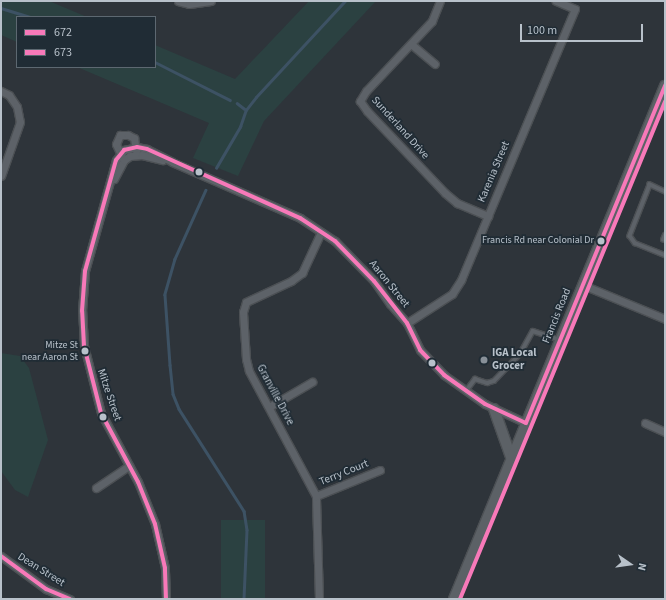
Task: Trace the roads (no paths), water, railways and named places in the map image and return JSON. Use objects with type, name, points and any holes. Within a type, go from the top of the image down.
[{"type":"main road","name":"Francis Road","points":[[454,599],[511,457],[665,86]]},
{"type":"main road","points":[[494,409],[511,457]]},
{"type":"street","points":[[178,1],[189,4],[211,1]]},
{"type":"street","name":"Sunderland Drive","points":[[440,1],[432,21],[366,91],[360,101],[367,111],[445,193],[457,203],[488,216]]},
{"type":"street","name":"Karenia Street","points":[[407,323],[452,294],[461,280],[575,10],[556,1]]},
{"type":"street","points":[[411,44],[435,64]]},
{"type":"street","points":[[1,91],[9,95],[17,106],[20,122],[1,176]]},
{"type":"street","points":[[122,134],[134,138],[130,157],[109,190],[119,154],[116,140],[122,134]]},
{"type":"street","points":[[119,154],[133,147]]},
{"type":"street","name":"Aaron Street","points":[[133,147],[147,149],[172,162],[276,206],[321,232],[356,260],[407,323],[420,350],[444,375],[465,392],[494,409],[526,423]]},
{"type":"street","points":[[119,154],[130,157]]},
{"type":"street","name":"Aaron Street","points":[[130,157],[172,162]]},
{"type":"street","name":"Mitze Street","points":[[109,190],[93,236],[86,271],[82,311],[84,346],[101,412],[148,503],[155,524],[164,568],[166,599]]},
{"type":"street","name":"Granville Drive","points":[[319,599],[316,496],[269,407],[246,359],[243,312],[246,302],[291,281],[302,273],[321,232]]},
{"type":"street","points":[[583,285],[665,319]]},
{"type":"street","points":[[269,407],[312,382]]},
{"type":"street","points":[[645,423],[665,432]]},
{"type":"street","points":[[96,488],[129,466]]},
{"type":"street","name":"Terry Court","points":[[316,496],[380,470]]},
{"type":"street","name":"Dean Street","points":[[1,556],[28,577],[70,599]]},
{"type":"lane","points":[[665,192],[650,186],[630,236],[635,243],[665,255]]},
{"type":"lane","points":[[663,240],[665,235]]},
{"type":"lane","points":[[465,392],[475,379],[487,383],[494,381],[520,354],[532,332],[536,331],[560,340]]},
{"type":"waterway","points":[[216,168],[240,127],[246,110],[256,97],[345,1]]},
{"type":"waterway","points":[[1,8],[28,16]]},
{"type":"waterway","points":[[156,63],[230,100]]},
{"type":"waterway","points":[[237,103],[246,110]]},
{"type":"waterway","points":[[206,190],[175,259],[165,295],[170,365],[173,394],[179,409],[244,511],[247,530],[244,599]]},
{"type":"place","name":"Francis Rd near Colonial Dr","points":[[601,241]]},
{"type":"place","name":"Mitze St near Aaron St","points":[[85,351]]},
{"type":"place","name":"IGA Local Grocer","points":[[484,360]]}]
